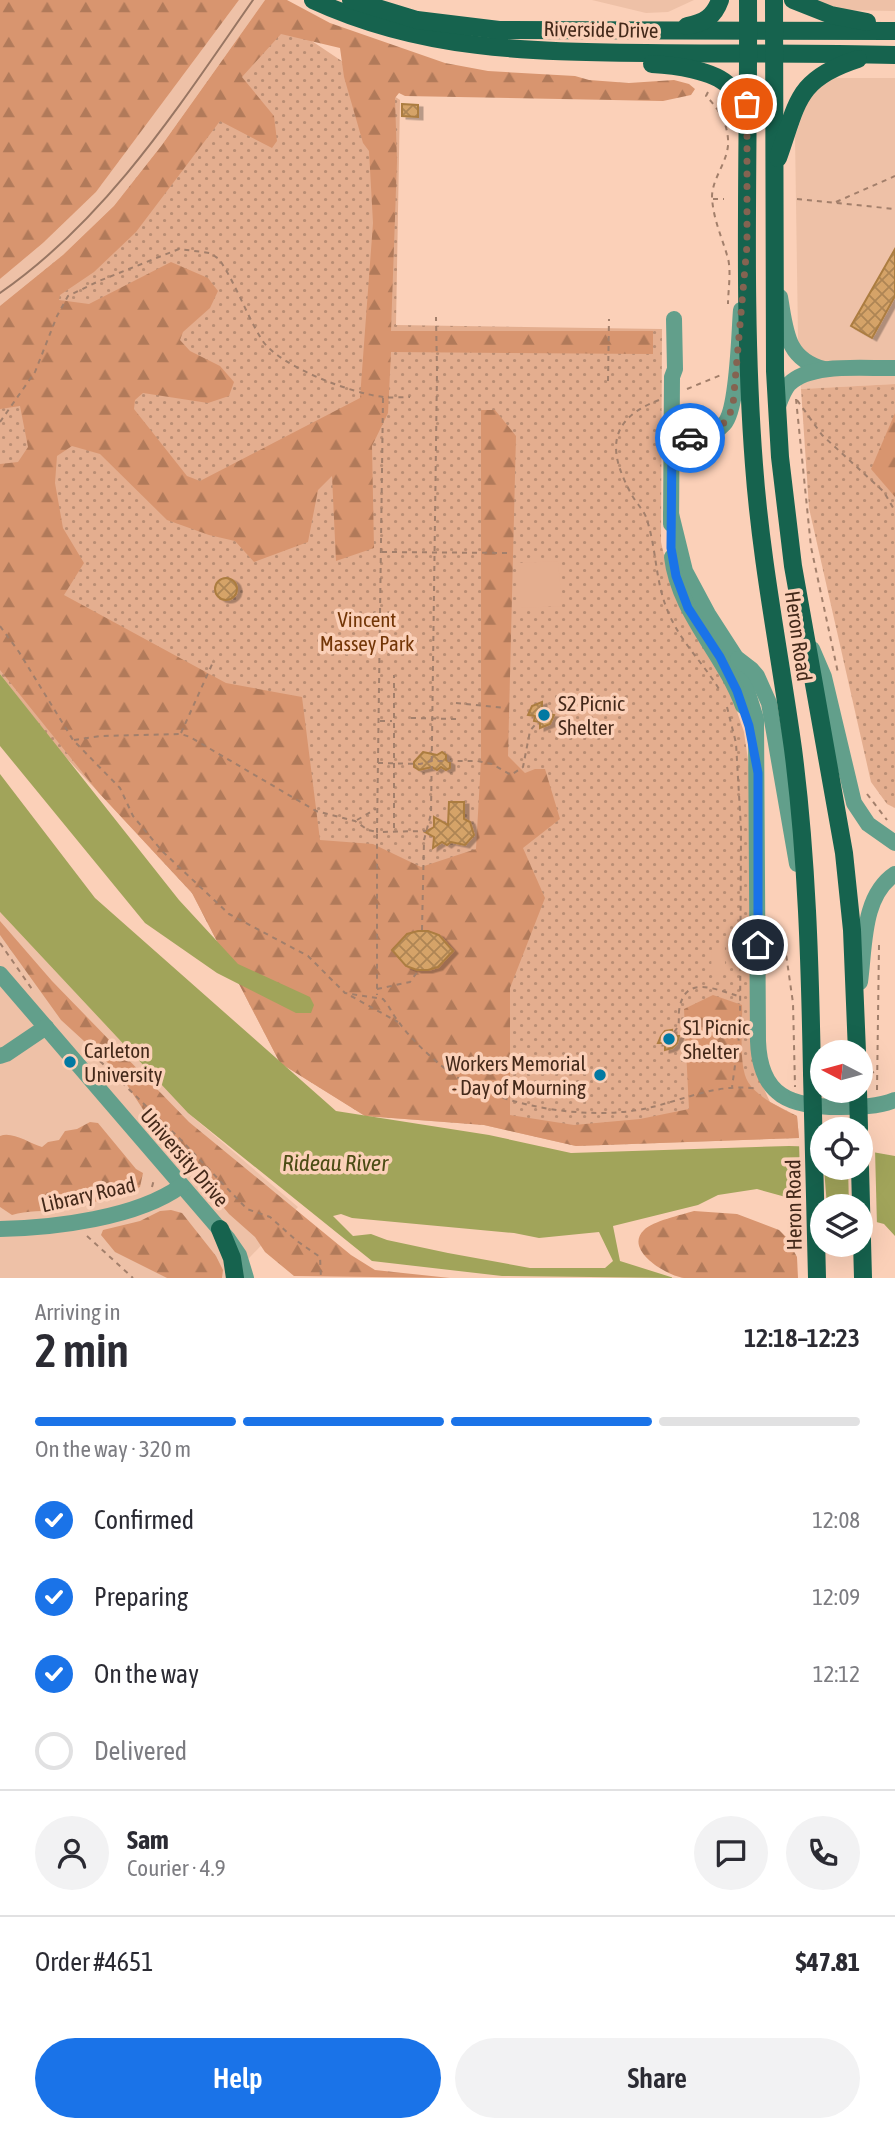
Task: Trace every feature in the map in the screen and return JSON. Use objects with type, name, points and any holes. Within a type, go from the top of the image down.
[{"type":"main road","name":"Riverside Drive","points":[[313,0],[383,27],[440,41],[486,47],[573,53],[895,55]]},
{"type":"main road","name":"Riverside Drive","points":[[351,0],[400,16],[463,27],[519,30],[895,29]]},
{"type":"main road","points":[[667,30],[700,24],[712,16],[720,0]]},
{"type":"main road","name":"Heron Road","points":[[748,0],[746,129],[749,391],[763,545],[793,751],[809,929],[817,1278]]},
{"type":"main road","name":"Heron Road","points":[[774,0],[773,171],[777,409],[788,531],[847,876],[856,1040]]},
{"type":"main road","points":[[793,0],[831,15],[895,29]]},
{"type":"main road","points":[[573,53],[669,65],[715,77],[728,85],[739,102],[746,129]]},
{"type":"main road","points":[[773,171],[798,102],[809,83],[834,68],[874,54]]},
{"type":"main road","points":[[860,1180],[863,1278]]},
{"type":"main road","points":[[220,1229],[232,1258],[235,1278]]},
{"type":"street","points":[[672,438],[703,436],[724,425],[730,414],[747,245]]},
{"type":"street","points":[[774,268],[790,343],[803,360],[824,369]]},
{"type":"street","points":[[674,320],[675,369],[666,377],[673,395],[672,561],[688,608],[737,691],[749,726],[758,773]]},
{"type":"street","points":[[777,409],[785,391],[801,375],[824,369],[895,368]]},
{"type":"street","points":[[671,514],[678,547],[690,582],[737,659],[757,719],[760,1063],[773,1089],[795,1102],[824,1107],[878,1105],[895,1100]]},
{"type":"street","points":[[806,633],[824,677],[854,803],[868,824],[895,844]]},
{"type":"street","points":[[705,635],[751,669],[769,703],[809,929]]},
{"type":"street","points":[[855,1012],[870,909],[880,887],[895,874]]},
{"type":"street","name":"University Drive","points":[[0,974],[220,1229],[239,1255],[246,1278]]},
{"type":"street","points":[[0,1056],[6,1055],[46,1027]]},
{"type":"street","name":"Library Road","points":[[0,1229],[45,1227],[104,1216],[155,1200],[181,1186]]},
{"type":"path","points":[[711,84],[706,96],[721,115],[728,143],[713,188],[712,200],[720,240],[728,257],[728,309]]},
{"type":"path","points":[[835,202],[895,176]]},
{"type":"path","points":[[712,200],[724,199]]},
{"type":"path","points":[[797,199],[895,209]]},
{"type":"path","points":[[0,422],[35,372],[57,316],[68,296],[179,249],[210,253],[219,259],[263,342],[275,354],[336,383],[383,397],[410,397]]},
{"type":"path","points":[[422,930],[426,831],[431,814],[436,317]]},
{"type":"path","points":[[608,381],[609,319]]},
{"type":"path","points":[[723,695],[682,639],[668,614],[654,566],[646,517],[623,479],[617,460],[616,443],[620,426],[633,413],[728,372]]},
{"type":"path","points":[[378,997],[376,832],[383,397]]},
{"type":"path","points":[[838,674],[811,547],[796,398],[822,435],[884,492],[895,511]]},
{"type":"path","points":[[380,552],[509,553]]},
{"type":"path","points":[[0,626],[73,740],[120,788],[133,816],[162,851],[218,905],[247,925],[307,956],[345,992],[398,1022]]},
{"type":"path","points":[[181,734],[214,660]]},
{"type":"path","points":[[394,675],[394,830]]},
{"type":"path","points":[[456,703],[506,708]]},
{"type":"path","points":[[727,706],[737,743],[740,772],[740,1030],[732,1087]]},
{"type":"path","points":[[378,763],[477,761],[492,764],[511,775],[518,772],[526,757],[530,731],[542,716]]},
{"type":"path","points":[[411,718],[456,719]]},
{"type":"path","points":[[378,721],[393,721]]},
{"type":"path","points":[[73,740],[100,736],[181,734],[316,811],[355,821],[376,832],[426,831]]},
{"type":"path","points":[[864,788],[878,811],[892,823]]},
{"type":"path","points":[[355,821],[377,808]]},
{"type":"path","points":[[740,921],[777,924],[783,933],[793,1003],[795,1102]]},
{"type":"path","points":[[878,1105],[875,1072],[879,940]]},
{"type":"path","points":[[0,943],[39,999]]},
{"type":"path","points":[[376,989],[410,982],[418,971]]},
{"type":"path","points":[[674,1032],[680,1023],[679,1009],[690,989],[698,986],[739,996]]},
{"type":"path","points":[[345,992],[378,997],[386,1003],[398,1022],[443,1067],[490,1095],[512,1102],[567,1110],[631,1111],[732,1087],[759,1090]]},
{"type":"path","points":[[78,1045],[102,1063],[247,1209],[270,1217],[320,1257],[321,1278]]},
{"type":"path","points":[[84,1234],[132,1278]]},
{"type":"shaded area","points":[[239,0],[265,0],[162,145],[114,206],[63,255],[0,306],[0,279],[43,243],[96,192]]},
{"type":"shaded area","points":[[592,0],[694,0],[668,12],[646,13]]},
{"type":"shaded area","points":[[814,0],[895,0],[895,11],[831,10]]},
{"type":"shaded area","points":[[836,78],[895,78],[895,384],[801,389],[795,136],[809,97],[821,85]]},
{"type":"shaded area","name":"Carleton University","points":[[0,912],[188,1113],[298,1207],[230,1278],[0,1278]]},
{"type":"green space","points":[[0,0],[239,0],[96,192],[43,243],[0,279]]},
{"type":"green space","points":[[265,0],[287,0],[330,23],[445,63],[488,71],[575,76],[589,80],[629,83],[674,80],[689,84],[695,89],[691,95],[663,101],[405,96],[399,93],[395,98],[397,161],[391,331],[653,331],[653,354],[391,352],[388,413],[372,446],[374,548],[336,561],[332,476],[318,490],[308,542],[254,562],[235,541],[167,520],[100,454],[72,446],[57,456],[55,483],[63,528],[84,563],[64,595],[226,683],[302,697],[320,840],[373,844],[421,867],[476,849],[481,760],[481,410],[495,410],[516,436],[508,756],[525,773],[545,769],[560,819],[523,848],[545,898],[510,988],[510,1115],[574,1125],[640,1119],[689,1109],[684,1009],[713,995],[742,1005],[742,1055],[748,1082],[764,1098],[797,1116],[799,1138],[576,1146],[484,1125],[365,1116],[280,1063],[192,893],[99,793],[0,670],[0,464],[18,462],[28,447],[20,406],[0,409],[0,306],[63,255],[114,206],[162,145]],"holes":[[[281,34],[340,48],[344,77],[363,143],[369,151],[373,223],[360,398],[200,481],[187,476],[134,409],[135,400],[143,393],[208,403],[229,396],[234,382],[220,366],[190,351],[180,340],[183,332],[210,308],[218,291],[208,278],[171,262],[89,304],[59,300],[60,295],[94,272],[136,232],[220,121],[272,148],[277,141],[274,116],[242,77]]]},
{"type":"green space","name":"Vincent Massey Park","points":[[261,7],[400,100],[396,325],[662,329],[661,542],[669,577],[728,685],[744,732],[750,774],[754,1067],[770,1102],[797,1116],[799,1138],[576,1146],[484,1125],[365,1116],[280,1063],[192,893],[60,751],[0,674],[0,306],[63,255],[114,206],[162,145]]},
{"type":"green space","points":[[895,384],[895,808],[887,804],[871,782],[809,508],[801,389]]},
{"type":"green space","points":[[895,413],[895,497],[871,469]]},
{"type":"green space","points":[[558,561],[562,606],[521,608],[517,604],[517,563]]},
{"type":"green space","points":[[0,921],[52,981],[189,1122],[351,1255],[375,1270],[450,1278],[294,1276],[265,1252],[255,1237],[229,1214],[185,1165],[120,1074],[61,1020],[0,935]]},
{"type":"green space","points":[[712,947],[725,947],[725,973],[711,973]]},
{"type":"green space","points":[[90,1122],[98,1123],[136,1169],[143,1173],[140,1187],[101,1200],[55,1210],[12,1215],[0,1207],[0,1136],[15,1136],[42,1147],[48,1142],[59,1140],[65,1131],[77,1129]]},
{"type":"green space","points":[[160,1211],[182,1213],[216,1256],[223,1270],[222,1278],[167,1278],[115,1252],[101,1235],[103,1230],[140,1221]]},
{"type":"green space","points":[[694,1211],[737,1214],[779,1230],[787,1238],[797,1257],[798,1278],[684,1278],[650,1261],[639,1246],[639,1238],[644,1230],[660,1221]]},
{"type":"water","points":[[0,674],[179,900],[238,964],[310,997],[314,1005],[311,1013],[296,1013],[217,973],[145,923],[0,746]]},
{"type":"water","name":"Rideau River","points":[[0,774],[95,898],[336,1111],[489,1135],[571,1153],[810,1147],[810,1180],[873,1180],[873,1152],[895,1156],[895,1236],[884,1224],[873,1221],[873,1194],[810,1194],[810,1204],[757,1189],[718,1195],[698,1205],[613,1226],[620,1261],[674,1278],[502,1276],[372,1261],[188,1113],[0,912]],"holes":[[[341,1214],[352,1218],[514,1233],[539,1238],[599,1232],[613,1261],[605,1268],[530,1268],[387,1240],[371,1234],[353,1236],[333,1216]]]},
{"type":"pier","points":[[799,1143],[810,1143],[810,1180],[825,1180],[826,1194],[810,1194],[810,1208],[801,1205]]},
{"type":"pier","points":[[875,1149],[877,1226],[873,1225],[873,1194],[849,1194],[848,1180],[873,1180]]},
{"type":"building","points":[[402,104],[418,105],[418,117],[402,116]]},
{"type":"building","points":[[895,249],[895,296],[872,338],[851,326]]},
{"type":"building","points":[[226,578],[234,581],[237,589],[234,597],[226,600],[218,597],[215,589],[218,581]]},
{"type":"building","name":"S2 Picnic Shelter","points":[[542,702],[542,708],[547,709],[547,714],[554,715],[550,724],[540,728],[540,722],[534,721],[535,716],[528,715],[532,706]]},
{"type":"building","points":[[423,752],[437,755],[442,752],[450,763],[450,768],[446,770],[441,767],[437,770],[432,767],[419,770],[414,767],[414,762]]},
{"type":"building","points":[[449,802],[464,802],[464,819],[470,822],[474,835],[465,845],[451,842],[447,845],[442,842],[433,848],[434,837],[425,832],[434,827],[434,817],[448,825]]},
{"type":"building","points":[[418,931],[439,935],[453,951],[438,967],[417,970],[406,966],[392,950],[407,934]]},
{"type":"building","name":"S1 Picnic Shelter","points":[[672,1030],[672,1036],[679,1036],[677,1043],[665,1050],[665,1043],[658,1043],[665,1031]]},
{"type":"tram line","points":[[0,293],[39,263],[108,195],[169,120],[253,0]]},
{"type":"way so far","points":[[690,438],[718,430],[727,421],[733,405],[747,245],[747,104]]},
{"type":"place","name":"S2 Picnic Shelter","points":[[544,715]]},
{"type":"place","name":"S1 Picnic Shelter","points":[[669,1039]]},
{"type":"place","name":"Carleton University","points":[[70,1062]]},
{"type":"place","name":"Workers Memorial - Day of Mourning","points":[[600,1075]]},
{"type":"route","points":[[690,438],[672,438],[672,561],[688,608],[729,672],[749,726],[758,773],[758,945]]}]
